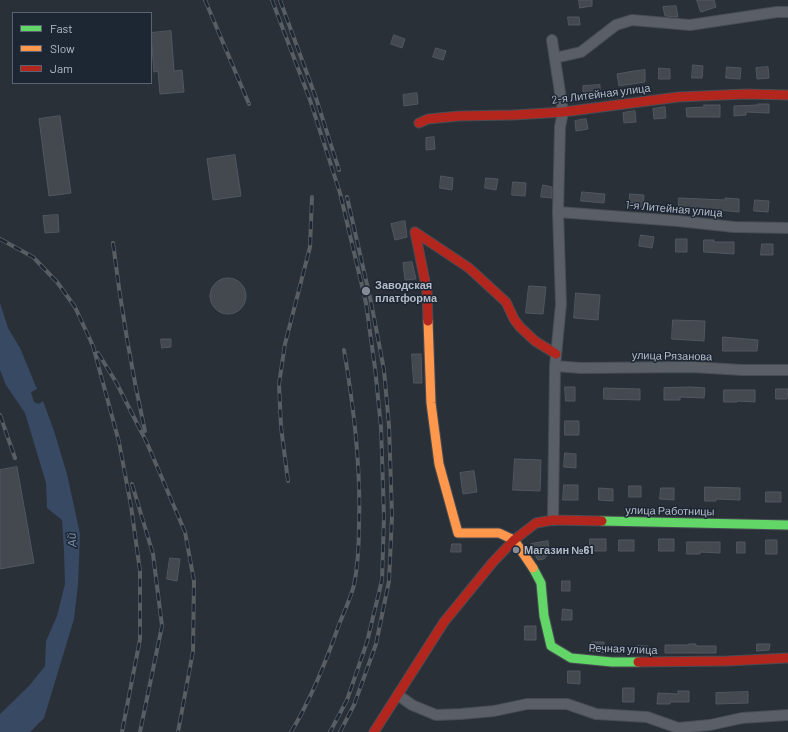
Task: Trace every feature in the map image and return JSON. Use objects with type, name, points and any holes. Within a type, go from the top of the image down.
[{"type":"street","points":[[555,58],[581,52],[616,25],[632,20],[690,25],[777,12],[788,12]]},
{"type":"street","points":[[552,40],[563,112],[560,127],[558,212],[561,304],[555,366],[553,520]]},
{"type":"street","name":"2-я Литейная улица","points":[[419,123],[428,119],[459,116],[513,116],[563,112],[678,97],[746,94],[788,95]]},
{"type":"street","name":"1-я Литейная улица","points":[[558,212],[734,226],[788,228]]},
{"type":"street","points":[[514,540],[499,533],[458,533],[439,464],[431,403],[427,291],[415,232],[469,268],[506,302],[514,319],[535,342],[556,354]]},
{"type":"street","name":"улица Рязанова","points":[[555,366],[581,368],[692,367],[742,370],[788,370]]},
{"type":"street","name":"улица Работницы","points":[[374,732],[444,622],[493,562],[514,540],[536,523],[553,520],[788,525]]},
{"type":"street","name":"Речная улица","points":[[514,540],[528,559],[541,583],[544,616],[551,646],[572,658],[612,662],[727,661],[788,658]]},
{"type":"street","points":[[398,695],[412,705],[436,715],[494,711],[527,704],[567,704],[596,714],[647,717],[678,728],[710,725],[742,718],[788,715]]},
{"type":"water","name":"Ай","points":[[0,303],[8,328],[20,348],[37,389],[31,392],[34,402],[39,404],[43,401],[54,431],[67,474],[80,534],[78,584],[74,619],[44,718],[30,732],[0,732],[0,714],[29,686],[45,666],[46,641],[57,616],[65,584],[62,520],[47,508],[46,483],[25,413],[6,385],[0,370]]},
{"type":"building","points":[[579,0],[592,0],[592,6],[580,8]]},
{"type":"building","points":[[697,0],[714,0],[716,7],[701,12]]},
{"type":"building","points":[[676,6],[678,17],[665,16],[663,7]]},
{"type":"building","points":[[568,17],[579,17],[580,25],[569,25]]},
{"type":"building","points":[[171,31],[174,71],[182,70],[184,92],[160,94],[158,71],[154,72],[152,33]]},
{"type":"building","points":[[394,35],[405,39],[402,48],[391,44]]},
{"type":"building","points":[[436,48],[446,51],[443,60],[433,57]]},
{"type":"building","points":[[693,65],[703,66],[702,78],[692,78]]},
{"type":"building","points":[[727,67],[741,68],[740,79],[726,78]]},
{"type":"building","points":[[768,67],[769,78],[757,79],[756,68]]},
{"type":"building","points":[[659,68],[670,69],[670,79],[659,79]]},
{"type":"building","points":[[645,70],[645,82],[619,86],[617,74]]},
{"type":"building","points":[[600,85],[600,94],[583,94],[583,86]]},
{"type":"building","points":[[417,93],[418,104],[404,106],[403,95]]},
{"type":"building","points":[[769,104],[769,113],[746,112],[746,115],[734,116],[734,106]]},
{"type":"building","points":[[704,105],[720,105],[720,117],[687,117],[686,108],[704,107]]},
{"type":"building","points":[[665,107],[666,118],[654,119],[653,109]]},
{"type":"building","points":[[635,111],[636,122],[624,123],[623,113]]},
{"type":"building","points":[[60,116],[71,193],[49,196],[39,119]]},
{"type":"building","points":[[586,119],[588,129],[576,131],[575,121]]},
{"type":"building","points":[[434,137],[435,149],[426,150],[426,138]]},
{"type":"building","points":[[235,155],[241,196],[213,200],[207,159]]},
{"type":"building","points":[[441,176],[453,178],[452,190],[440,188]]},
{"type":"building","points":[[486,178],[498,179],[496,190],[485,188]]},
{"type":"building","points":[[513,182],[526,183],[525,196],[512,195]]},
{"type":"building","points":[[543,185],[552,187],[552,198],[541,197]]},
{"type":"building","points":[[582,192],[605,194],[604,203],[581,201]]},
{"type":"building","points":[[630,194],[644,195],[643,207],[629,206]]},
{"type":"building","points":[[679,198],[725,200],[725,198],[739,199],[739,212],[718,210],[718,212],[703,212],[703,209],[679,208]]},
{"type":"building","points":[[755,200],[769,201],[768,212],[754,211]]},
{"type":"building","points":[[58,215],[59,232],[45,233],[43,216]]},
{"type":"building","points":[[405,221],[407,237],[395,240],[391,224]]},
{"type":"building","points":[[641,235],[654,237],[652,248],[639,246]]},
{"type":"building","points":[[676,239],[687,239],[687,252],[676,252]]},
{"type":"building","points":[[704,240],[714,240],[714,242],[734,242],[734,254],[704,252]]},
{"type":"building","points":[[762,244],[773,244],[773,255],[761,255]]},
{"type":"building","points":[[412,262],[416,279],[405,280],[403,263]]},
{"type":"building","points":[[232,278],[241,283],[245,289],[245,303],[241,309],[232,314],[224,314],[215,309],[211,303],[210,292],[215,283],[221,279]]},
{"type":"building","points":[[529,286],[546,287],[543,314],[526,313]]},
{"type":"building","points":[[576,293],[600,295],[598,320],[574,318]]},
{"type":"building","points":[[673,320],[705,321],[704,341],[672,339]]},
{"type":"building","points":[[723,337],[758,340],[757,351],[723,351]]},
{"type":"building","points":[[161,339],[171,339],[171,347],[162,348]]},
{"type":"building","points":[[412,354],[421,354],[422,383],[414,383]]},
{"type":"building","points":[[565,387],[575,387],[575,401],[566,401]]},
{"type":"building","points":[[604,388],[640,389],[640,400],[604,399]]},
{"type":"building","points":[[664,388],[705,388],[704,398],[680,397],[680,400],[664,400]]},
{"type":"building","points":[[776,389],[788,389],[787,399],[776,399]]},
{"type":"building","points":[[724,390],[755,390],[755,402],[724,402]]},
{"type":"building","points":[[565,421],[579,421],[579,435],[565,435]]},
{"type":"building","points":[[565,453],[576,454],[576,468],[564,467]]},
{"type":"building","points":[[515,459],[541,460],[540,491],[513,490]]},
{"type":"building","points":[[17,467],[34,563],[0,569],[0,470]]},
{"type":"building","points":[[474,471],[477,492],[463,494],[460,473]]},
{"type":"building","points":[[564,485],[578,485],[578,500],[563,500]]},
{"type":"building","points":[[629,486],[641,486],[641,497],[629,497]]},
{"type":"building","points":[[705,487],[740,488],[740,500],[716,499],[716,501],[705,501]]},
{"type":"building","points":[[599,488],[613,489],[613,501],[599,500]]},
{"type":"building","points":[[661,488],[674,488],[674,500],[660,499]]},
{"type":"building","points":[[766,492],[781,492],[781,502],[766,502]]},
{"type":"building","points":[[590,539],[606,539],[606,551],[590,551]]},
{"type":"building","points":[[659,539],[674,539],[674,551],[659,551]]},
{"type":"building","points":[[619,540],[634,540],[634,551],[619,551]]},
{"type":"building","points":[[766,540],[777,540],[777,554],[766,554]]},
{"type":"building","points":[[548,541],[549,553],[544,559],[538,560],[532,550],[531,544]]},
{"type":"building","points":[[687,542],[720,542],[720,553],[700,552],[700,554],[687,554]]},
{"type":"building","points":[[737,542],[745,542],[745,553],[737,553]]},
{"type":"building","points":[[452,544],[461,544],[461,552],[451,552]]},
{"type":"building","points":[[170,558],[180,559],[177,581],[167,579]]},
{"type":"building","points":[[562,581],[570,581],[570,591],[562,591]]},
{"type":"building","points":[[563,609],[572,610],[572,620],[562,620]]},
{"type":"building","points":[[525,626],[536,626],[536,640],[525,640]]},
{"type":"building","points":[[592,642],[604,642],[604,653],[592,651]]},
{"type":"building","points":[[696,644],[696,646],[716,646],[716,653],[665,653],[665,645]]},
{"type":"building","points":[[757,644],[770,644],[769,650],[757,651]]},
{"type":"building","points":[[637,646],[648,646],[648,653],[637,653]]},
{"type":"building","points":[[568,671],[580,671],[580,684],[568,683]]},
{"type":"building","points":[[623,688],[634,688],[634,702],[623,702]]},
{"type":"building","points":[[678,691],[689,691],[689,702],[657,704],[658,693],[678,694]]},
{"type":"building","points":[[748,692],[748,703],[716,704],[716,693]]},
{"type":"railway","points":[[205,0],[249,104]]},
{"type":"railway","points":[[272,0],[310,100],[340,193],[366,303],[381,427],[384,517],[382,580],[367,642],[347,700],[330,732]]},
{"type":"railway","points":[[280,0],[316,98],[339,170]]},
{"type":"railway","points":[[288,481],[281,427],[279,384],[285,344],[310,247],[312,197]]},
{"type":"railway","points":[[340,732],[354,705],[376,644],[389,581],[392,516],[389,426],[384,370],[371,302],[347,197]]},
{"type":"railway","points":[[0,239],[33,257],[57,282],[75,307],[93,346],[119,442],[131,506],[140,571],[140,639],[122,732]]},
{"type":"railway","points":[[113,243],[119,291],[135,384],[145,431]]},
{"type":"railway","points":[[291,732],[306,706],[324,664],[354,585],[358,547],[359,480],[354,415],[344,350]]},
{"type":"railway","points":[[98,353],[116,382],[147,443],[185,532],[194,581],[193,651],[178,732]]},
{"type":"railway","points":[[0,415],[15,458]]},
{"type":"railway","points":[[132,484],[153,554],[162,626],[140,732]]},
{"type":"traffic: fast","points":[[602,521],[788,525]]},
{"type":"traffic: fast","points":[[533,568],[541,583],[544,616],[551,646],[571,658],[612,662],[638,662]]},
{"type":"traffic: slow","points":[[428,321],[431,403],[439,464],[458,533],[499,533],[514,540],[533,568]]},
{"type":"traffic: jam","points":[[419,123],[428,119],[459,116],[563,112],[678,97],[746,94],[788,95]]},
{"type":"traffic: jam","points":[[428,321],[427,291],[415,232],[469,268],[506,302],[514,319],[520,327],[535,341],[556,354]]},
{"type":"traffic: jam","points":[[374,732],[444,622],[493,562],[514,540],[536,523],[553,520],[602,521]]},
{"type":"traffic: jam","points":[[638,662],[727,661],[788,658]]},
{"type":"place","name":"Заводская платформа","points":[[366,291]]},
{"type":"place","name":"Магазин №61","points":[[516,550]]}]
